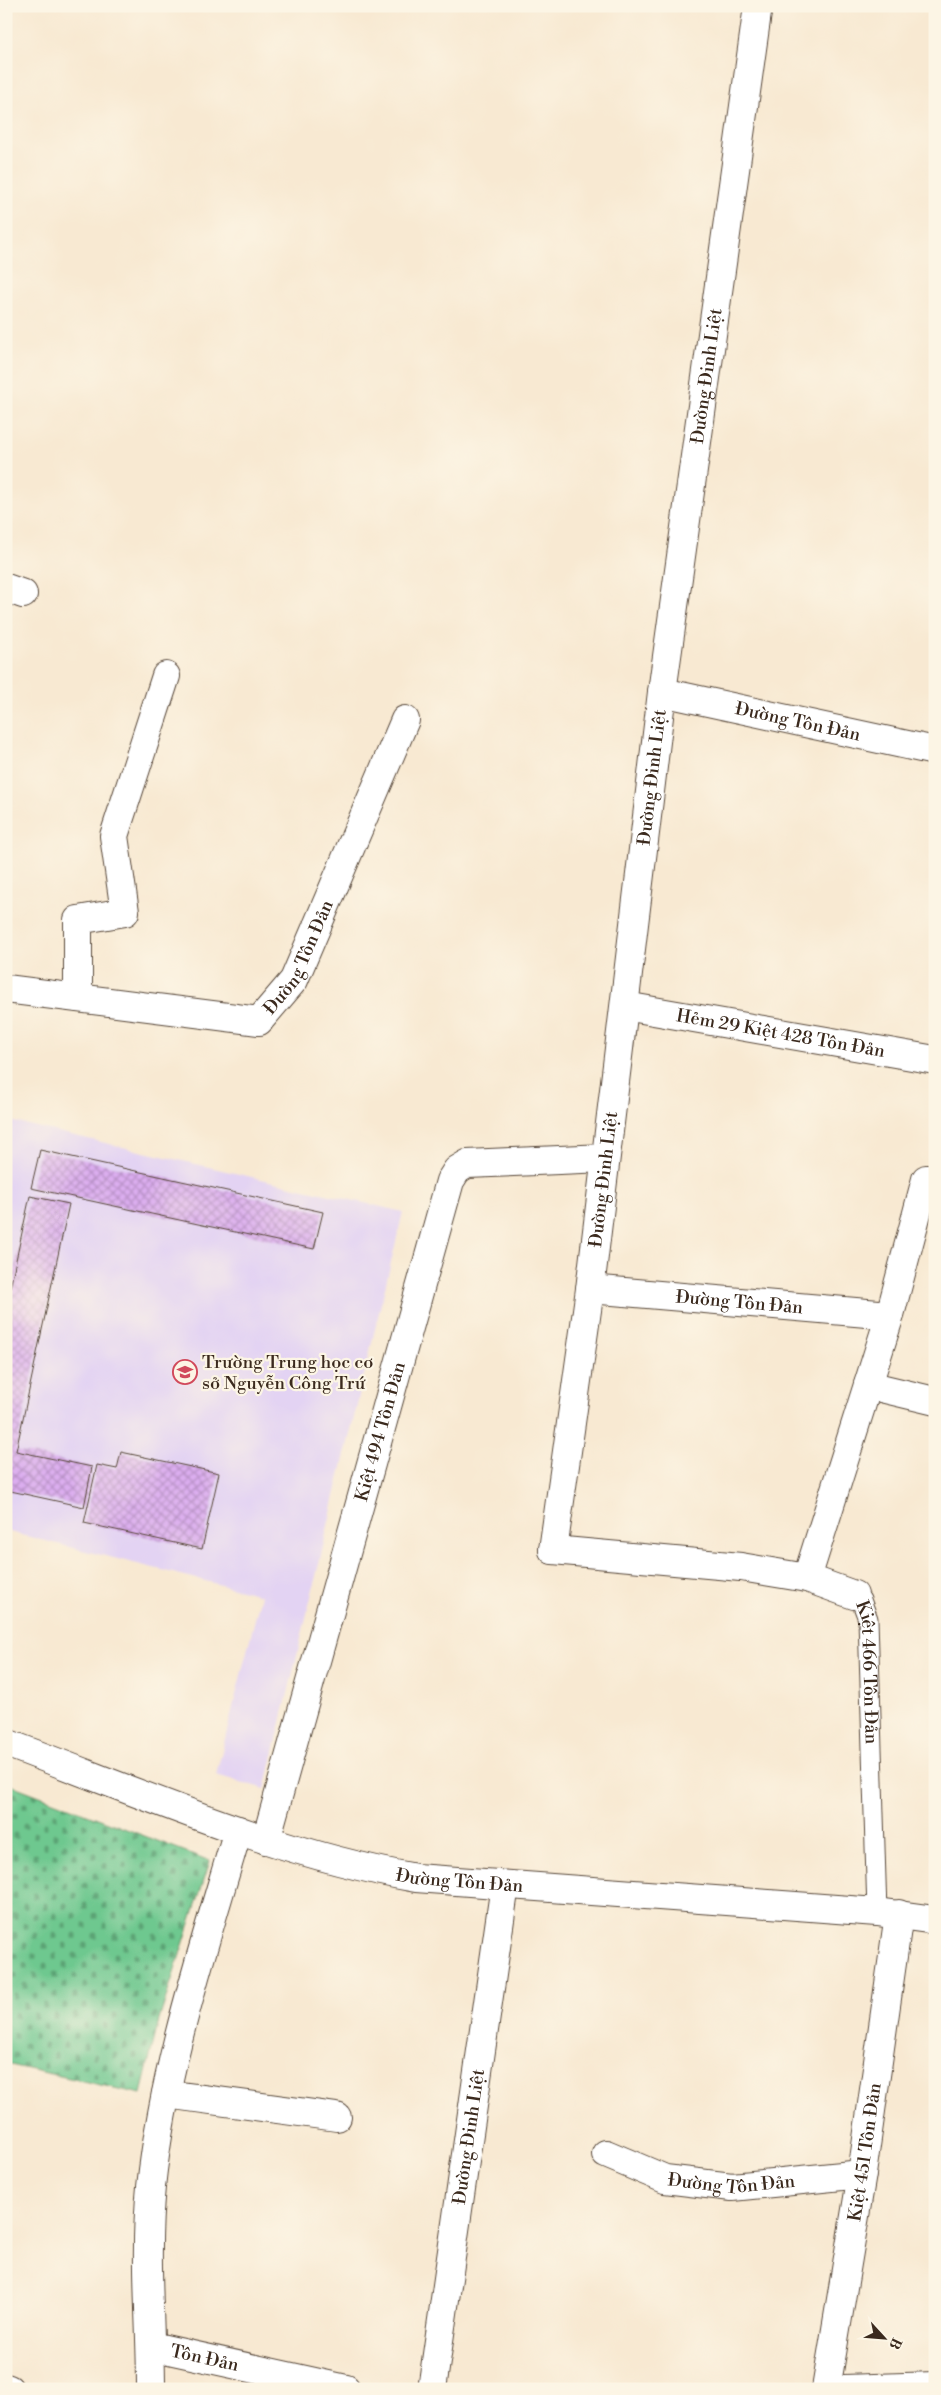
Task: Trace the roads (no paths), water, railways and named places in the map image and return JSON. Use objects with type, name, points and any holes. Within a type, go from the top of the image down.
[{"type":"street","name":"Đường Đinh Liệt","points":[[553,1550],[590,1289],[662,692],[758,6]]},
{"type":"street","points":[[78,998],[78,920],[125,912],[114,836],[166,676]]},
{"type":"street","name":"Đường Tôn Đản","points":[[662,692],[935,751]]},
{"type":"street","name":"Đường Tôn Đản","points":[[6,989],[259,1021],[294,980],[405,720]]},
{"type":"street","name":"Hẻm 29 Kiệt 428 Tôn Đản","points":[[625,1006],[935,1060]]},
{"type":"street","name":"Kiệt 494 Tôn Đản","points":[[266,1840],[450,1181],[457,1170],[467,1164],[605,1158]]},
{"type":"street","points":[[807,1578],[890,1315],[930,1180]]},
{"type":"street","name":"Đường Tôn Đản","points":[[590,1289],[890,1315]]},
{"type":"street","points":[[868,1385],[935,1401]]},
{"type":"street","name":"Kiệt 466 Tôn Đản","points":[[553,1550],[741,1567],[807,1578],[854,1595]]},
{"type":"street","name":"Đường Tôn Đản","points":[[6,1743],[266,1840],[368,1869],[416,1878],[888,1913],[935,1920]]},
{"type":"street","points":[[151,2389],[148,2288],[151,2188],[166,2094],[190,1996],[238,1830]]},
{"type":"street","name":"Đường Đinh Liệt","points":[[432,2389],[505,1885]]},
{"type":"street","name":"Kiệt 451 Tôn Đản","points":[[826,2389],[862,2174],[888,1913]]},
{"type":"street","points":[[166,2094],[336,2117]]},
{"type":"street","name":"Đường Tôn Đản","points":[[606,2154],[664,2178],[732,2187],[862,2174]]},
{"type":"street","name":"Tôn Đản","points":[[151,2346],[346,2389]]},
{"type":"street","points":[[844,2389],[935,2386]]},
{"type":"lane","name":"Kiệt 466 Tôn Đản","points":[[854,1595],[861,1600],[868,1619],[888,1913]]},
{"type":"place","name":"Trường Trung học cơ sở Nguyễn Công Trứ","points":[[185,1372]]}]
